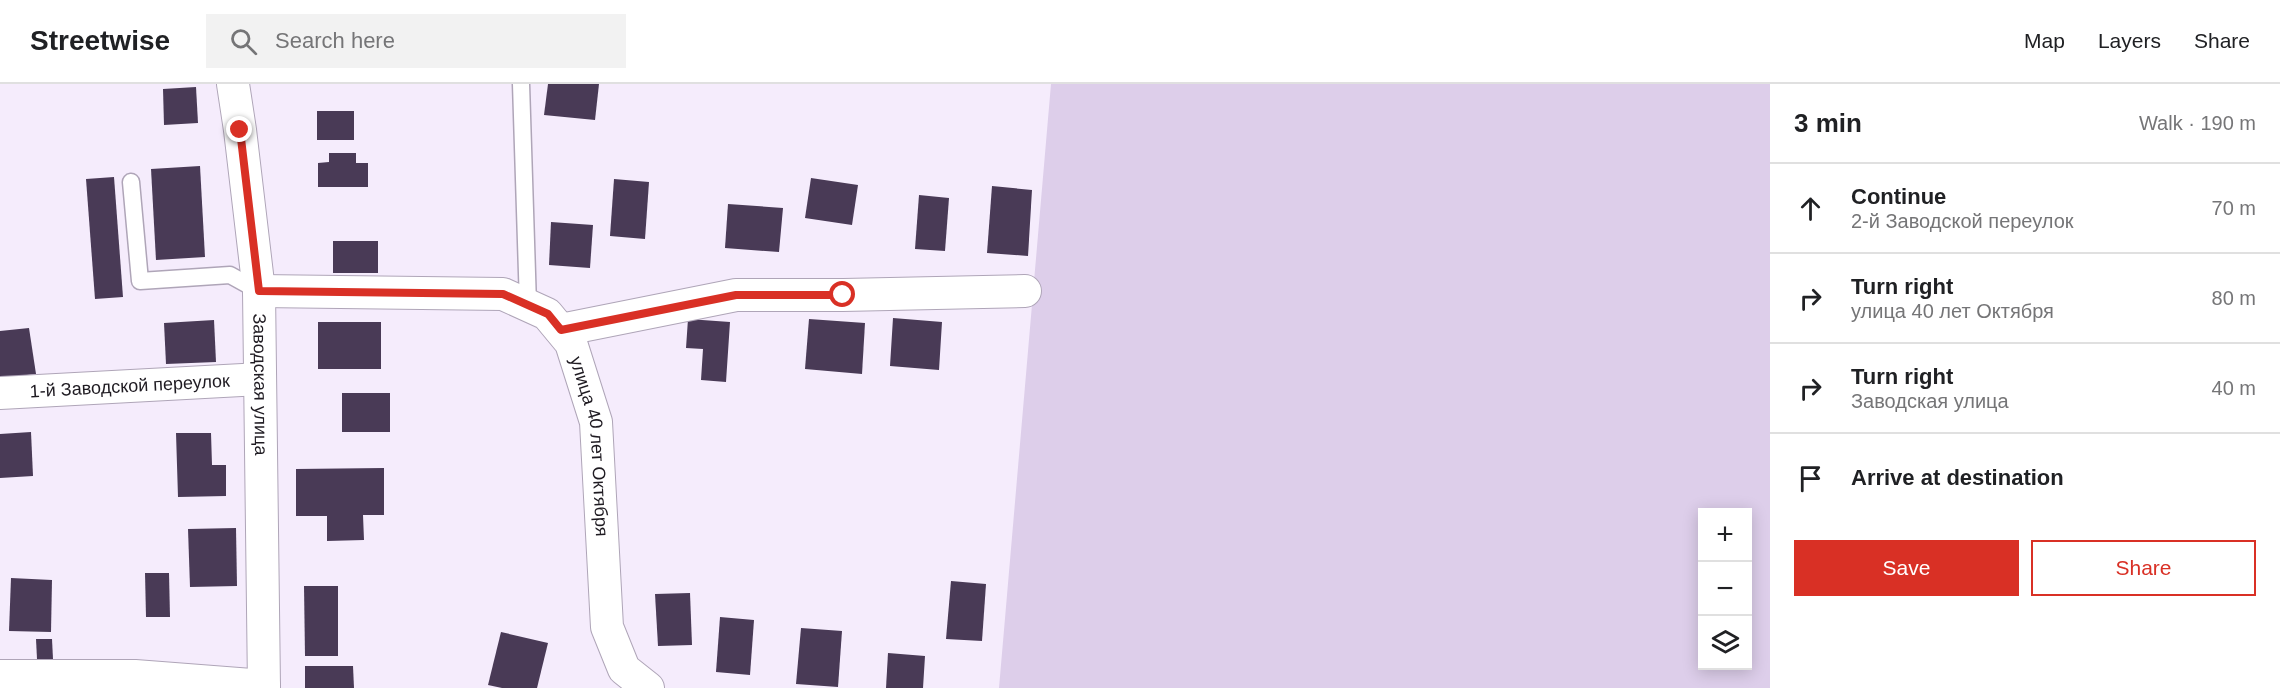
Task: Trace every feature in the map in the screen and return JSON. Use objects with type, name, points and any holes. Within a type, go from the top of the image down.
[{"type":"street","name":"Заводская улица","points":[[233,84],[259,291],[264,687]]},
{"type":"street","name":"улица 40 лет Октября","points":[[259,291],[503,294],[548,314],[571,343],[596,422],[607,627],[624,669],[648,688]]},
{"type":"street","points":[[561,330],[736,295],[1025,291]]},
{"type":"street","name":"1-й Заводской переулок","points":[[0,393],[260,379]]},
{"type":"street","points":[[0,676],[135,676],[264,687]]},
{"type":"lane","points":[[521,84],[528,305]]},
{"type":"lane","points":[[131,182],[140,281],[230,275],[259,291]]},
{"type":"shaded area","points":[[1051,84],[1770,84],[1770,688],[999,688]]},
{"type":"building","points":[[548,84],[599,84],[595,120],[544,115]]},
{"type":"building","points":[[196,87],[198,123],[164,125],[163,89]]},
{"type":"building","points":[[317,111],[354,111],[354,140],[317,140]]},
{"type":"building","points":[[329,153],[356,153],[356,163],[368,163],[368,187],[318,187],[318,163],[329,162]]},
{"type":"building","points":[[200,166],[205,257],[156,260],[151,169]]},
{"type":"building","points":[[114,177],[123,297],[95,299],[86,179]]},
{"type":"building","points":[[811,178],[858,185],[852,225],[805,218]]},
{"type":"building","points":[[614,179],[649,182],[645,239],[610,236]]},
{"type":"building","points":[[992,186],[1032,190],[1028,256],[987,253]]},
{"type":"building","points":[[919,195],[949,198],[945,251],[915,249]]},
{"type":"building","points":[[728,204],[783,208],[779,252],[725,248]]},
{"type":"building","points":[[551,222],[593,225],[590,268],[549,265]]},
{"type":"building","points":[[333,241],[378,241],[378,273],[333,273]]},
{"type":"building","points":[[893,318],[942,322],[939,370],[890,366]]},
{"type":"building","points":[[688,319],[730,322],[726,382],[701,380],[703,349],[686,348]]},
{"type":"building","points":[[809,319],[865,323],[862,374],[805,369]]},
{"type":"building","points":[[214,320],[216,362],[166,364],[164,323]]},
{"type":"building","points":[[318,322],[381,322],[381,369],[318,369]]},
{"type":"building","points":[[29,328],[36,374],[0,378],[0,331]]},
{"type":"building","points":[[342,393],[390,393],[390,432],[342,432]]},
{"type":"building","points":[[31,432],[33,476],[0,478],[0,434]]},
{"type":"building","points":[[176,433],[211,433],[212,465],[226,465],[226,496],[178,497]]},
{"type":"building","points":[[384,468],[384,515],[363,515],[364,540],[327,541],[327,516],[296,516],[296,469]]},
{"type":"building","points":[[236,528],[237,586],[190,587],[188,529]]},
{"type":"building","points":[[145,573],[169,573],[170,617],[146,617]]},
{"type":"building","points":[[11,578],[52,580],[51,632],[9,631]]},
{"type":"building","points":[[951,581],[986,584],[982,641],[946,639]]},
{"type":"building","points":[[304,586],[338,586],[338,656],[305,656]]},
{"type":"building","points":[[690,593],[692,645],[658,646],[655,594]]},
{"type":"building","points":[[720,617],[754,620],[750,675],[716,672]]},
{"type":"building","points":[[801,628],[842,631],[838,687],[796,684]]},
{"type":"building","points":[[501,632],[548,643],[537,688],[502,688],[488,685]]},
{"type":"building","points":[[36,639],[52,639],[53,659],[37,659]]},
{"type":"building","points":[[888,653],[925,656],[923,688],[886,688]]},
{"type":"building","points":[[305,666],[353,666],[354,688],[305,688]]},
{"type":"route","points":[[240,130],[259,291],[503,294],[548,314],[561,330],[736,295],[843,295]]}]
